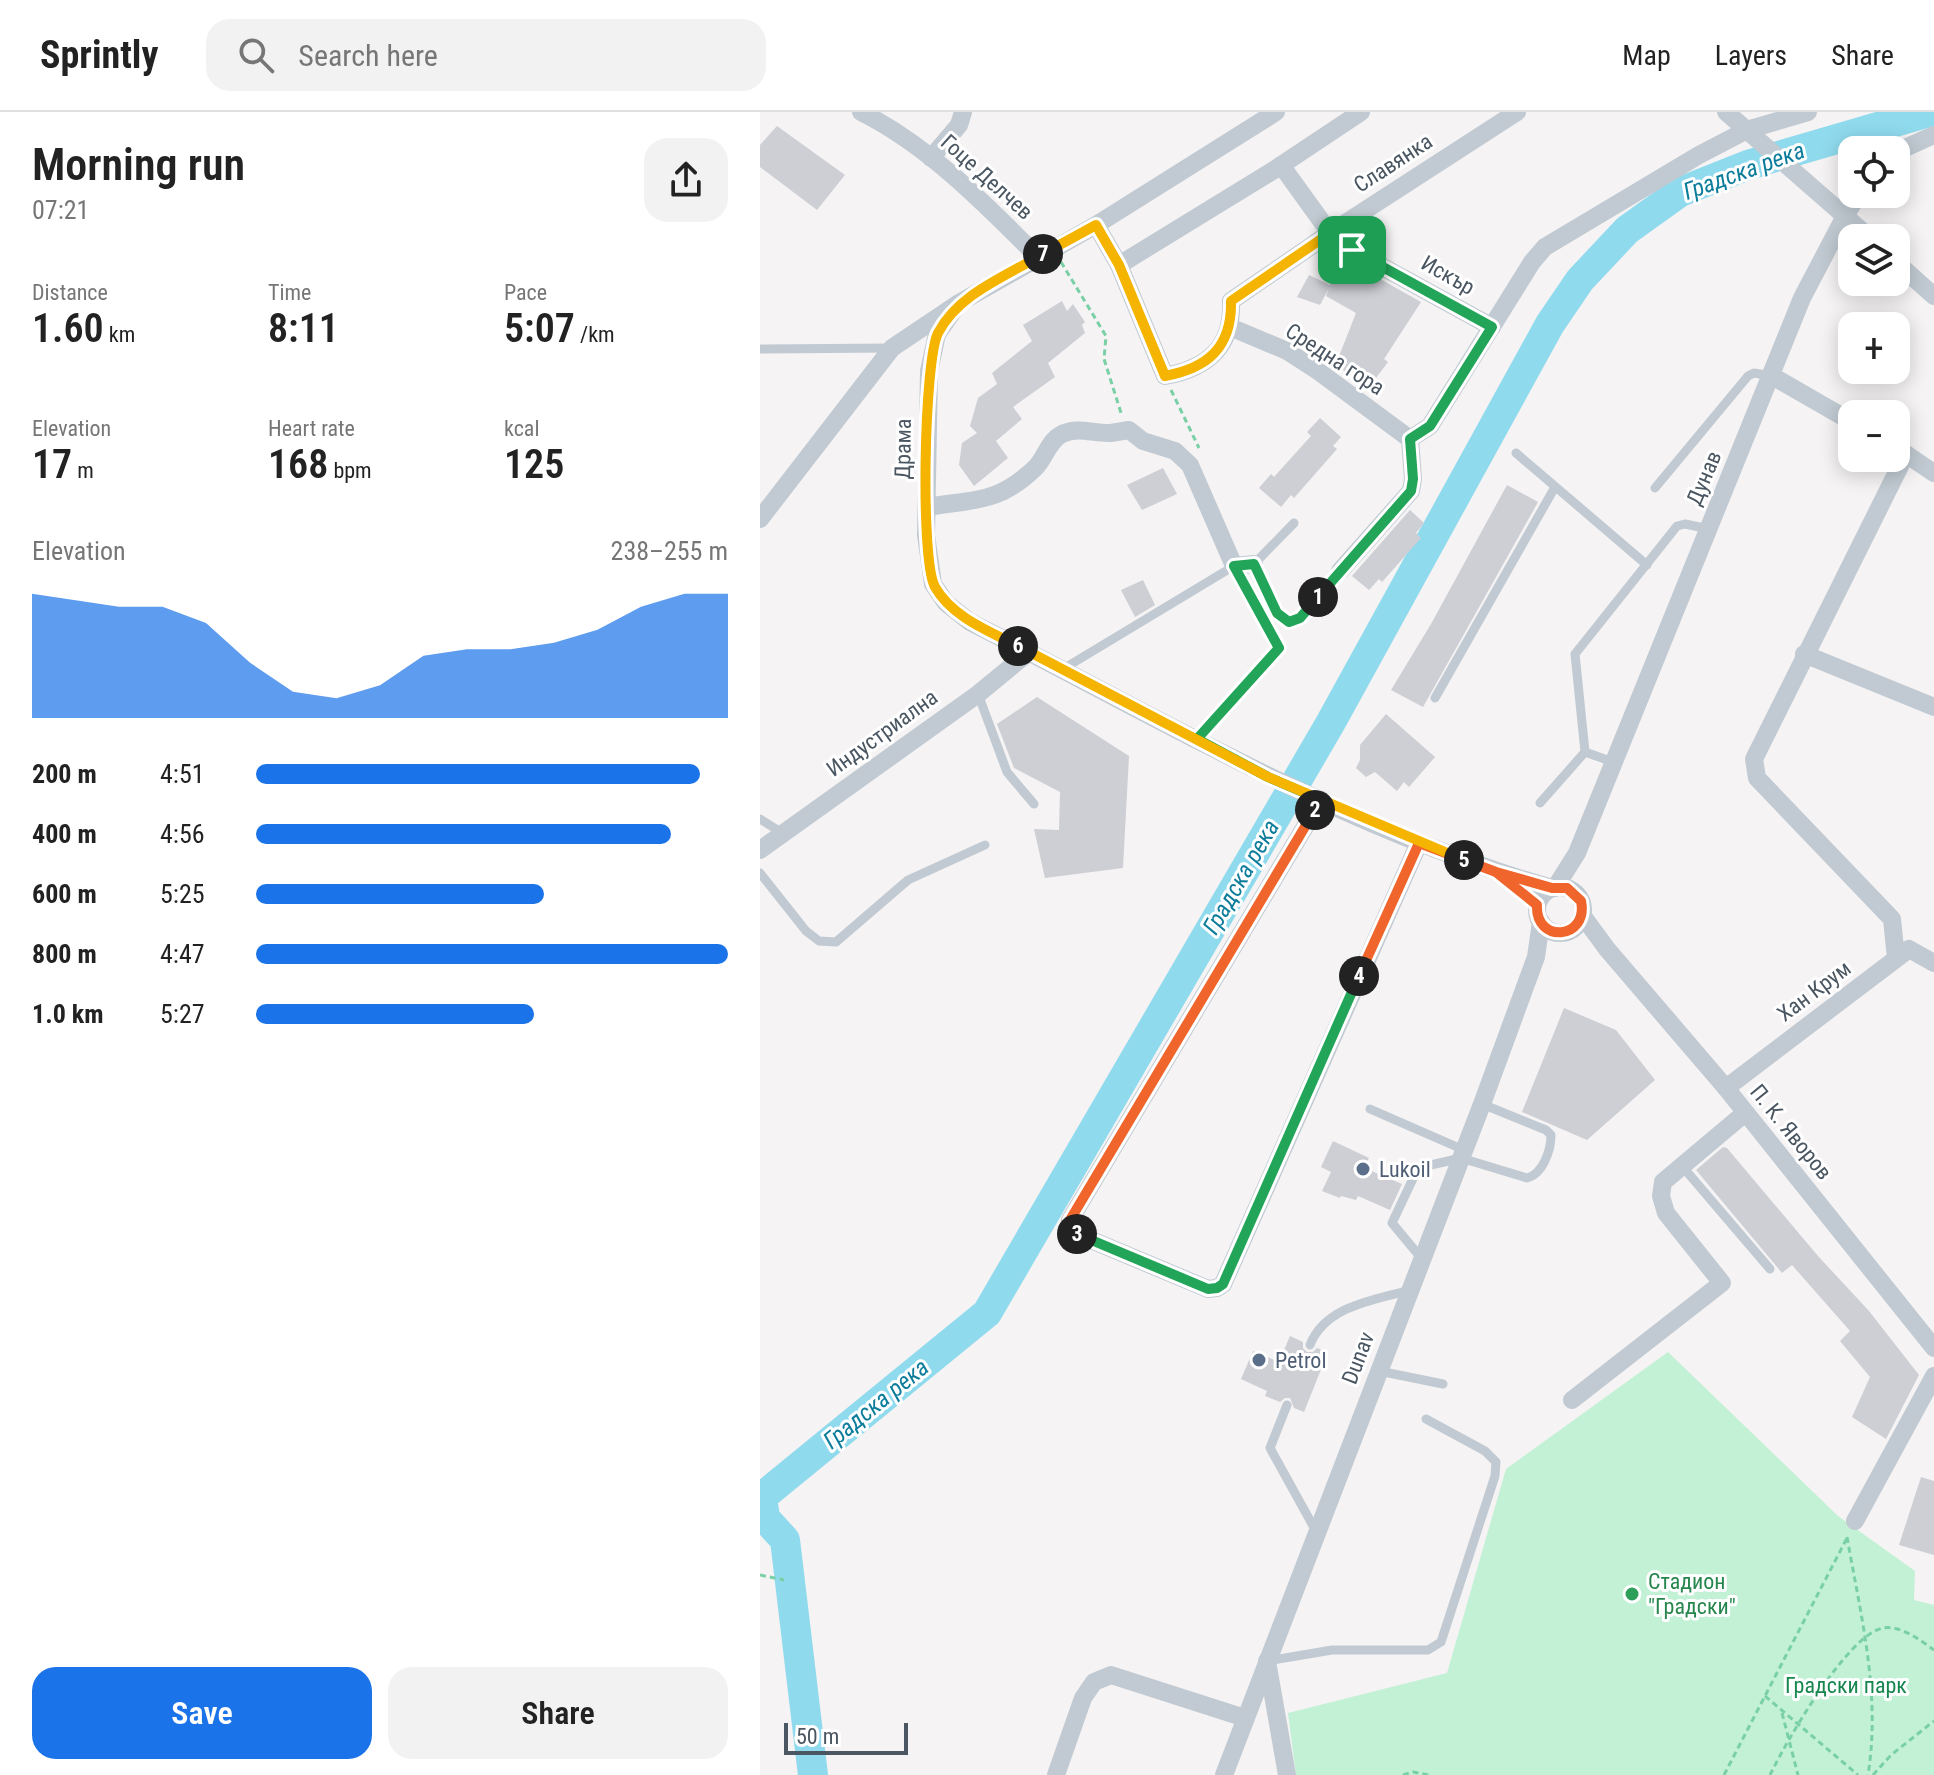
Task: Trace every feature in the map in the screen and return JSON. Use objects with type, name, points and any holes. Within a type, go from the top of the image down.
[{"type":"street","name":"Гоце Делчев","points":[[861,112],[880,121],[931,158],[998,217],[1045,252]]},
{"type":"street","points":[[931,158],[959,125],[963,112]]},
{"type":"street","name":"Драма","points":[[1276,112],[1096,225],[959,303],[937,334],[929,371],[926,535],[933,584],[946,603],[970,622],[1268,777],[1321,800]]},
{"type":"street","points":[[1096,225],[1119,265],[1361,112]]},
{"type":"street","name":"Славянка","points":[[1119,265],[1165,376],[1186,372],[1208,359],[1224,341],[1230,327],[1231,301],[1517,112]]},
{"type":"street","points":[[1726,112],[1854,224]]},
{"type":"street","points":[[1340,571],[1411,491],[1410,439],[1430,426],[1532,262],[1545,247],[1699,155],[1747,130],[1808,112]]},
{"type":"street","points":[[1910,146],[1934,135]]},
{"type":"street","name":"Искър","points":[[1281,165],[1330,233],[1352,250],[1492,327]]},
{"type":"street","name":"Дунав","points":[[1613,762],[1802,298],[1850,208]]},
{"type":"street","points":[[1910,275],[1934,296]]},
{"type":"street","points":[[760,519],[892,348],[959,303]]},
{"type":"street","name":"Средна гора","points":[[1230,327],[1287,351],[1410,439]]},
{"type":"street","points":[[1772,376],[1838,414]]},
{"type":"street","points":[[927,507],[968,503],[996,496],[1020,482],[1039,465],[1059,435],[1081,429],[1109,433],[1129,430],[1143,441],[1175,451],[1190,465],[1234,566],[1254,564]]},
{"type":"street","points":[[1910,457],[1934,473]]},
{"type":"street","points":[[1891,472],[1754,759],[1757,778],[1892,919],[1896,958],[1909,949],[1934,963]]},
{"type":"street","name":"Индустриална","points":[[760,850],[978,694],[1029,652]]},
{"type":"street","points":[[1804,654],[1933,704]]},
{"type":"street","points":[[1560,889],[1581,901],[1557,921],[1540,898],[1560,889],[1613,762]]},
{"type":"street","points":[[1321,800],[1070,1220],[1077,1234],[1208,1289],[1223,1284],[1419,843]]},
{"type":"street","name":"П. К. Яворов","points":[[1321,800],[1419,843],[1496,872],[1560,889]]},
{"type":"street","name":"П. К. Яворов","points":[[1496,872],[1557,921],[1607,949],[1726,1088],[1934,1348]]},
{"type":"street","name":"Dunav","points":[[1224,1775],[1536,957],[1557,921]]},
{"type":"street","name":"Хан Крум","points":[[1726,1088],[1896,958]]},
{"type":"street","points":[[1572,1400],[1722,1283],[1666,1213],[1661,1196],[1663,1182],[1745,1113]]},
{"type":"street","points":[[1851,1529],[1934,1376]]},
{"type":"street","points":[[1267,1661],[1287,1775]]},
{"type":"street","points":[[1056,1775],[1083,1698],[1094,1682],[1111,1675],[1245,1718]]},
{"type":"lane","points":[[760,349],[892,348]]},
{"type":"lane","points":[[1655,488],[1748,376],[1754,373],[1772,376]]},
{"type":"lane","points":[[1516,453],[1647,565]]},
{"type":"lane","points":[[1435,698],[1555,487]]},
{"type":"lane","points":[[1254,564],[1294,523]]},
{"type":"lane","points":[[1540,803],[1585,752],[1575,654],[1677,526],[1685,524],[1709,529]]},
{"type":"lane","points":[[1063,669],[1234,566],[1279,648],[1197,739]]},
{"type":"lane","points":[[978,694],[1007,772],[1034,804]]},
{"type":"lane","points":[[1585,752],[1613,762]]},
{"type":"lane","points":[[760,819],[784,834]]},
{"type":"lane","points":[[760,873],[806,931],[819,941],[836,942],[908,880],[985,845]]},
{"type":"lane","points":[[1370,1109],[1463,1154],[1527,1178],[1535,1176],[1540,1171],[1551,1135],[1546,1130],[1482,1104]]},
{"type":"lane","points":[[1422,1259],[1392,1223],[1418,1168],[1463,1154]]},
{"type":"lane","points":[[1682,1166],[1770,1269]]},
{"type":"lane","points":[[1310,1345],[1315,1332],[1342,1310],[1410,1290]]},
{"type":"lane","points":[[1379,1371],[1443,1384]]},
{"type":"lane","points":[[1287,1405],[1270,1448],[1317,1533]]},
{"type":"lane","points":[[1267,1661],[1332,1650],[1428,1650],[1441,1642],[1495,1476],[1496,1462],[1485,1451],[1426,1419]]},
{"type":"path","points":[[1045,252],[1106,336],[1104,359],[1120,412],[1129,430]]},
{"type":"path","points":[[1254,564],[1277,613],[1289,622],[1300,618],[1340,571]]},
{"type":"path","points":[[1851,1529],[1873,1689],[1871,1775]]},
{"type":"path","points":[[1724,1775],[1851,1529]]},
{"type":"path","points":[[760,1575],[784,1580]]},
{"type":"path","points":[[1770,1775],[1798,1724],[1829,1679],[1864,1637],[1881,1628],[1896,1628],[1934,1650]]},
{"type":"path","points":[[1765,1696],[1858,1775]]},
{"type":"path","points":[[1782,1710],[1798,1775]]},
{"type":"path","points":[[1871,1775],[1934,1721]]},
{"type":"path","points":[[1925,1727],[1934,1730]]},
{"type":"path","points":[[1403,1775],[1413,1772],[1429,1775]]},
{"type":"green space","name":"Стадион \"Градски\"","points":[[1668,1352],[1838,1516],[1915,1571],[1914,1600],[1934,1605],[1934,1775],[1296,1775],[1288,1713],[1447,1673],[1506,1469]]},
{"type":"building","points":[[777,126],[845,175],[817,210],[760,167],[760,145]]},
{"type":"building","points":[[1343,258],[1421,302],[1384,359],[1388,362],[1367,390],[1336,364],[1356,313],[1326,296],[1329,288],[1320,305],[1297,297],[1309,275],[1330,285]]},
{"type":"building","points":[[1062,301],[1067,311],[1073,304],[1085,322],[1082,325],[1085,333],[1048,363],[1055,377],[1013,407],[1022,419],[996,441],[1008,458],[974,486],[959,465],[962,443],[977,433],[970,426],[978,398],[997,384],[992,373],[1032,341],[1023,325]]},
{"type":"building","points":[[1320,418],[1341,437],[1333,446],[1337,449],[1294,498],[1291,495],[1281,507],[1259,488],[1271,474],[1274,477],[1311,436],[1307,432]]},
{"type":"building","points":[[1163,468],[1177,494],[1142,510],[1127,485]]},
{"type":"building","points":[[1507,485],[1538,502],[1423,707],[1391,690]]},
{"type":"building","points":[[1410,510],[1424,523],[1416,533],[1421,538],[1382,582],[1379,579],[1369,590],[1352,576]]},
{"type":"building","points":[[1143,580],[1155,605],[1135,617],[1121,590]]},
{"type":"building","points":[[1037,697],[1129,756],[1123,868],[1045,878],[1034,829],[1059,830],[1060,792],[1014,768],[997,724]]},
{"type":"building","points":[[1386,714],[1435,757],[1409,787],[1404,782],[1397,791],[1375,772],[1366,777],[1356,768],[1360,760],[1360,745]]},
{"type":"building","points":[[1564,1008],[1616,1030],[1655,1080],[1587,1140],[1522,1112]]},
{"type":"building","points":[[1333,1141],[1369,1158],[1366,1163],[1371,1165],[1369,1170],[1402,1184],[1390,1210],[1358,1196],[1356,1200],[1340,1198],[1322,1191],[1331,1172],[1321,1167]]},
{"type":"building","points":[[1723,1147],[1869,1311],[1919,1375],[1886,1439],[1852,1417],[1870,1377],[1840,1341],[1850,1331],[1792,1265],[1782,1273],[1696,1170]]},
{"type":"building","points":[[1290,1336],[1303,1342],[1307,1352],[1317,1348],[1328,1352],[1304,1412],[1294,1408],[1290,1398],[1280,1402],[1265,1396],[1267,1391],[1241,1379],[1253,1351],[1279,1362]]},
{"type":"building","points":[[1921,1477],[1934,1481],[1934,1555],[1899,1545]]},
{"type":"waterway","name":"Градска река","points":[[813,1775],[785,1540],[765,1518],[762,1497],[987,1313],[1331,722],[1550,324],[1580,280],[1627,230],[1680,192],[1748,165],[1929,112]]},
{"type":"place","name":"Lukoil","points":[[1363,1169]]},
{"type":"place","name":"Petrol","points":[[1259,1360]]},
{"type":"place","name":"Стадион \"Градски\"","points":[[1632,1594]]},
{"type":"route","points":[[1352,250],[1330,233],[1231,301],[1230,327],[1224,341],[1208,359],[1186,372],[1165,376],[1119,265],[1096,225],[959,303],[937,334],[929,371],[926,535],[933,584],[946,603],[970,622],[1268,777],[1321,800],[1419,843],[1496,872],[1552,888],[1567,888],[1581,901],[1582,915],[1575,927],[1562,932],[1549,930],[1539,919],[1537,905],[1496,872],[1419,843],[1223,1284],[1208,1289],[1077,1234],[1070,1220],[1321,800],[1268,777],[1197,739],[1279,648],[1234,566],[1254,564],[1277,613],[1289,622],[1300,618],[1411,491],[1410,439],[1430,426],[1492,327],[1352,250]]},
{"type":"park label","name":"Градски парк","points":[[1846,1685]]}]
